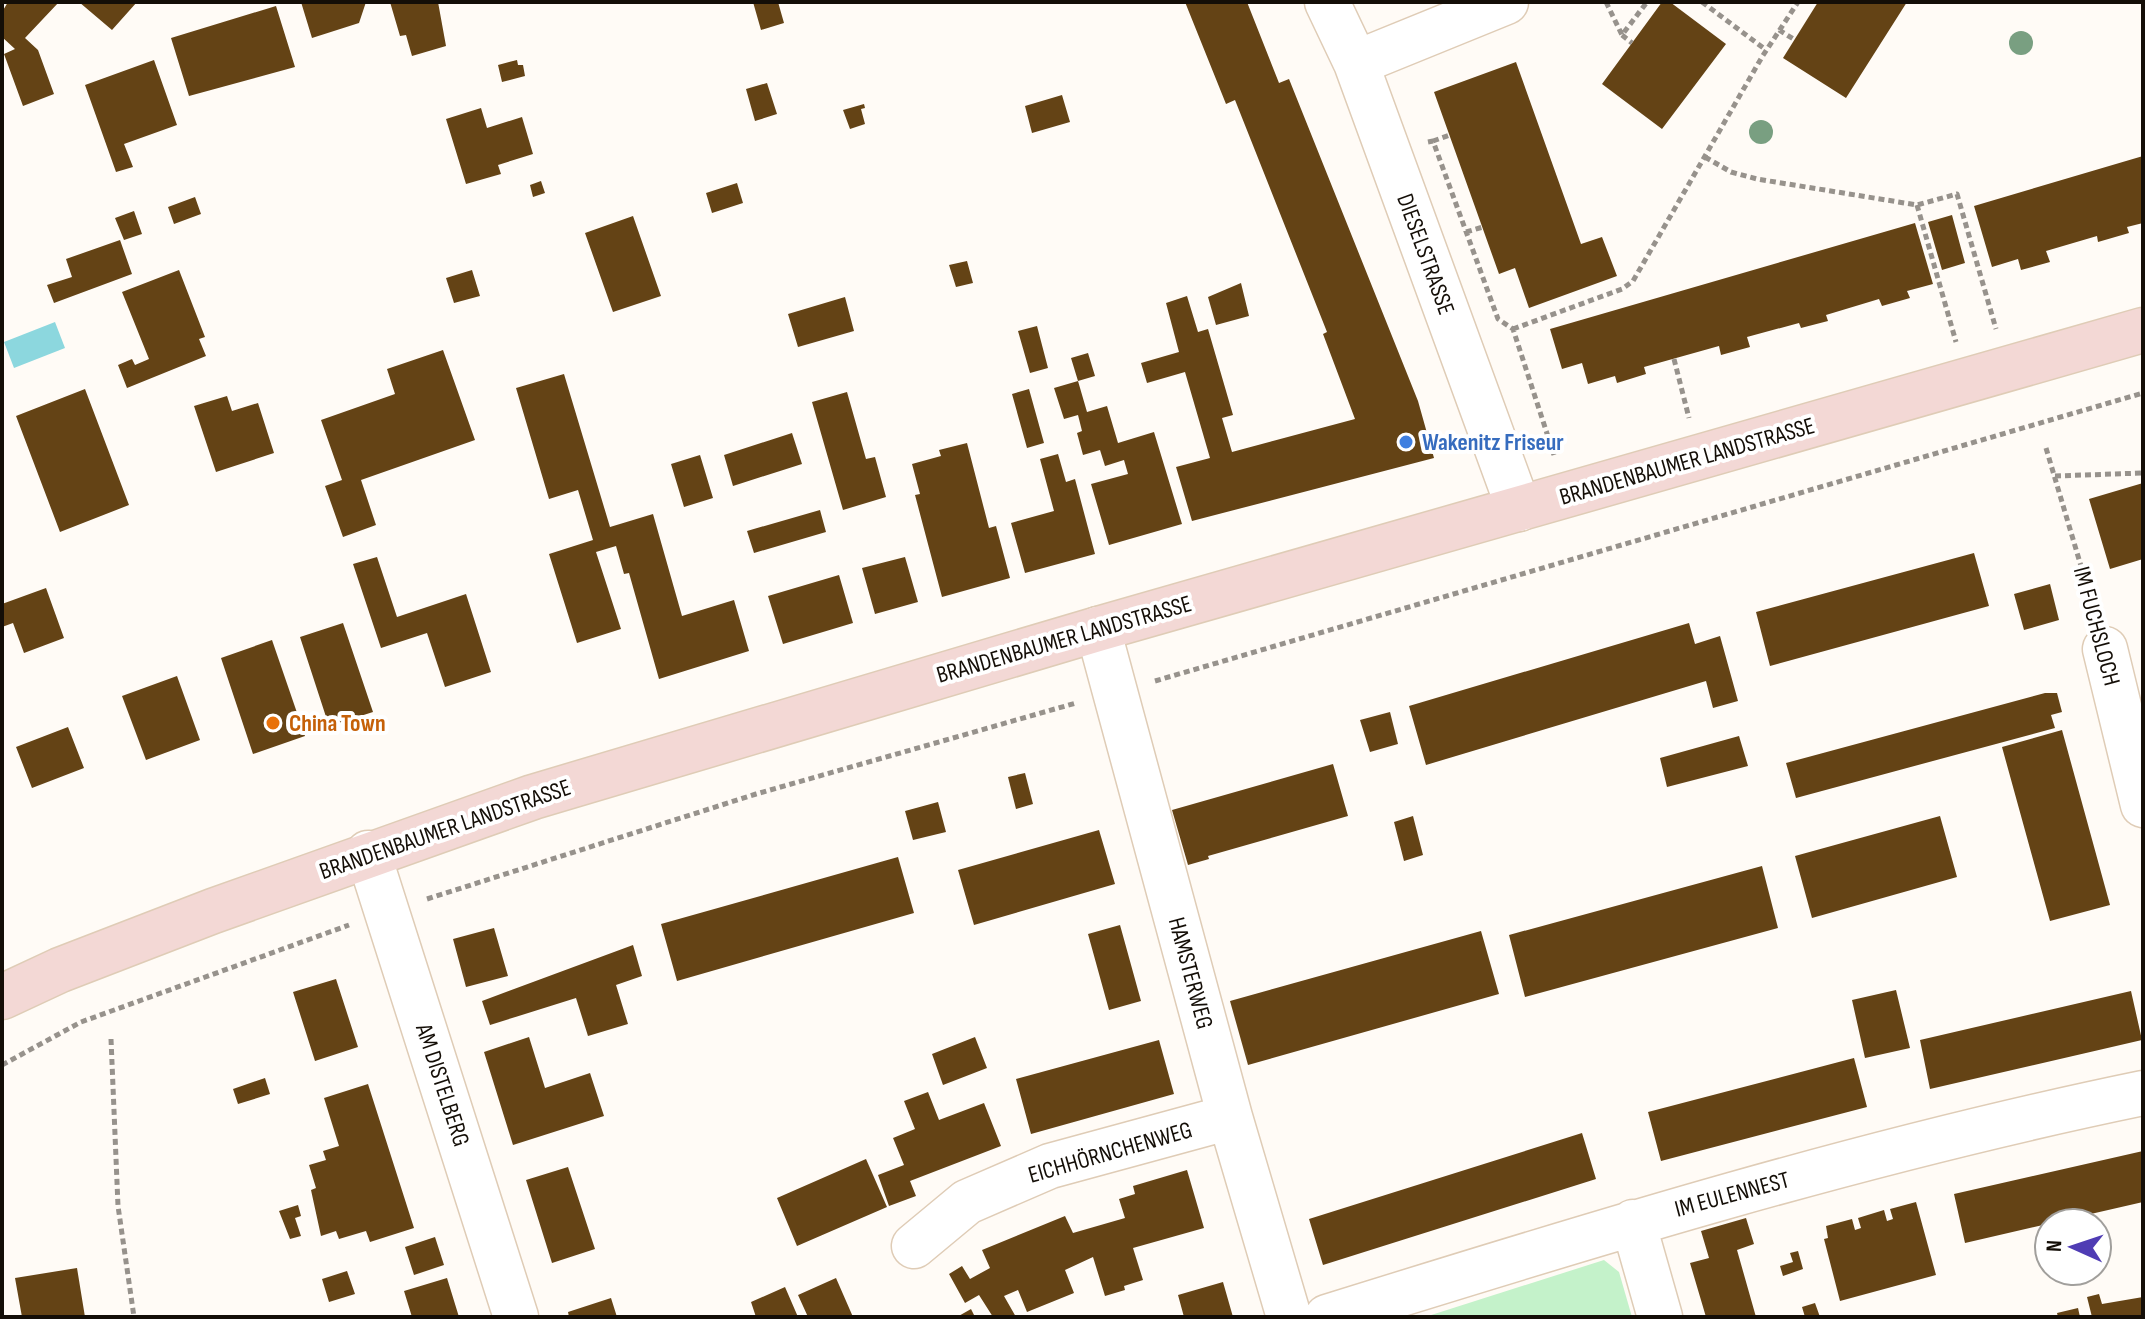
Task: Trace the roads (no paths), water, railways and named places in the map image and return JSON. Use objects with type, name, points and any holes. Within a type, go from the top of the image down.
[{"type":"main road","name":"BRANDENBAUMER LANDSTRASSE","points":[[2,997],[60,970],[368,853],[557,789],[1098,629],[2143,330]]},
{"type":"street","name":"DIESELSTRASSE","points":[[1327,2],[1356,63],[1519,509]]},
{"type":"street","points":[[1356,63],[1506,2]]},
{"type":"street","name":"HAMSTERWEG","points":[[1098,629],[1230,1117],[1289,1317]]},
{"type":"street","name":"IM FUCHSLOCH","points":[[2105,649],[2143,805]]},
{"type":"street","name":"AM DISTELBERG","points":[[368,853],[516,1317]]},
{"type":"street","name":"IM EULENNEST","points":[[1327,1317],[1633,1222],[1887,1153],[2143,1093]]},
{"type":"street","name":"EICHHÖRNCHENWEG","points":[[914,1246],[967,1202],[1050,1166],[1230,1117]]},
{"type":"street","points":[[1633,1222],[1660,1317]]},
{"type":"water","points":[[55,322],[65,348],[14,368],[4,342]]},
{"type":"place","name":"Wakenitz Friseur","points":[[1406,442]]},
{"type":"place","name":"China Town","points":[[273,723]]}]
